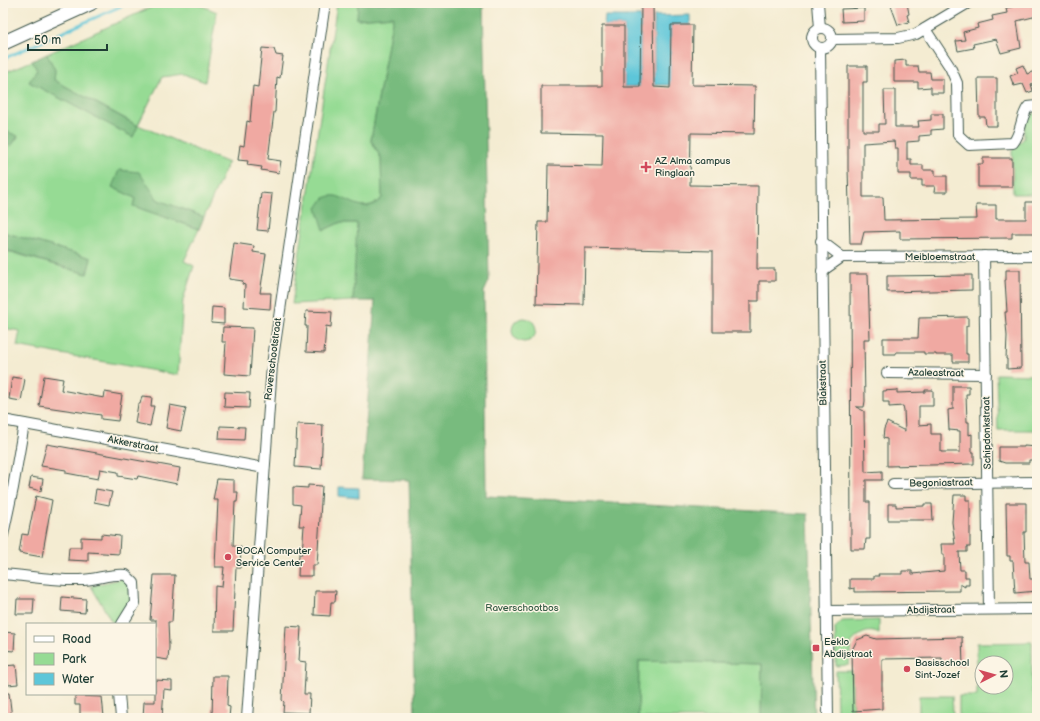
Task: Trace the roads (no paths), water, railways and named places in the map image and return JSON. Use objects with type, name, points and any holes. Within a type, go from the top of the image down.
[{"type":"main road","points":[[3,43],[91,3]]},
{"type":"street","name":"Raverschootstraat","points":[[247,718],[272,365],[325,3]]},
{"type":"street","points":[[818,3],[820,28]]},
{"type":"street","points":[[832,39],[898,38],[916,34],[968,3]]},
{"type":"street","points":[[820,28],[829,30],[832,39],[827,48],[820,48],[815,45],[812,38],[814,33],[820,28]]},
{"type":"street","points":[[925,29],[950,67],[957,83],[958,135],[969,145],[1013,142],[1018,136],[1023,115],[1028,107],[1037,106]]},
{"type":"street","name":"Blakstraat","points":[[820,48],[821,241],[828,718]]},
{"type":"street","points":[[821,241],[842,257],[822,272]]},
{"type":"street","name":"Schipdonkstraat","points":[[984,256],[989,609]]},
{"type":"street","name":"Meibloemstraat","points":[[842,257],[1037,256]]},
{"type":"street","name":"Azaleastraat","points":[[887,373],[986,374]]},
{"type":"street","name":"Akkerstraat","points":[[3,420],[264,468]]},
{"type":"street","points":[[3,535],[24,424]]},
{"type":"street","name":"Begoniastraat","points":[[893,484],[1037,482]]},
{"type":"street","points":[[3,574],[69,580],[95,580],[111,575],[126,575],[134,583],[135,603],[123,623]]},
{"type":"street","name":"Abdijstraat","points":[[826,611],[1037,609]]},
{"type":"street","points":[[119,695],[121,718]]},
{"type":"water","points":[[690,15],[690,25],[671,25],[671,85],[654,85],[654,16]]},
{"type":"water","points":[[605,16],[641,16],[640,86],[624,87],[624,26],[604,26]]},
{"type":"water","points":[[339,487],[359,488],[359,498],[339,496]]},
{"type":"waterway","points":[[3,59],[128,3]]},
{"type":"place","name":"AZ Alma campus Ringlaan","points":[[646,167]]},
{"type":"place","name":"BOCA Computer Service Center","points":[[228,557]]},
{"type":"place","name":"Eeklo Abdijstraat","points":[[816,648]]},
{"type":"place","name":"Basisschool Sint-Jozef","points":[[907,669]]},
{"type":"park label","name":"Raverschootbos","points":[[522,608]]}]
